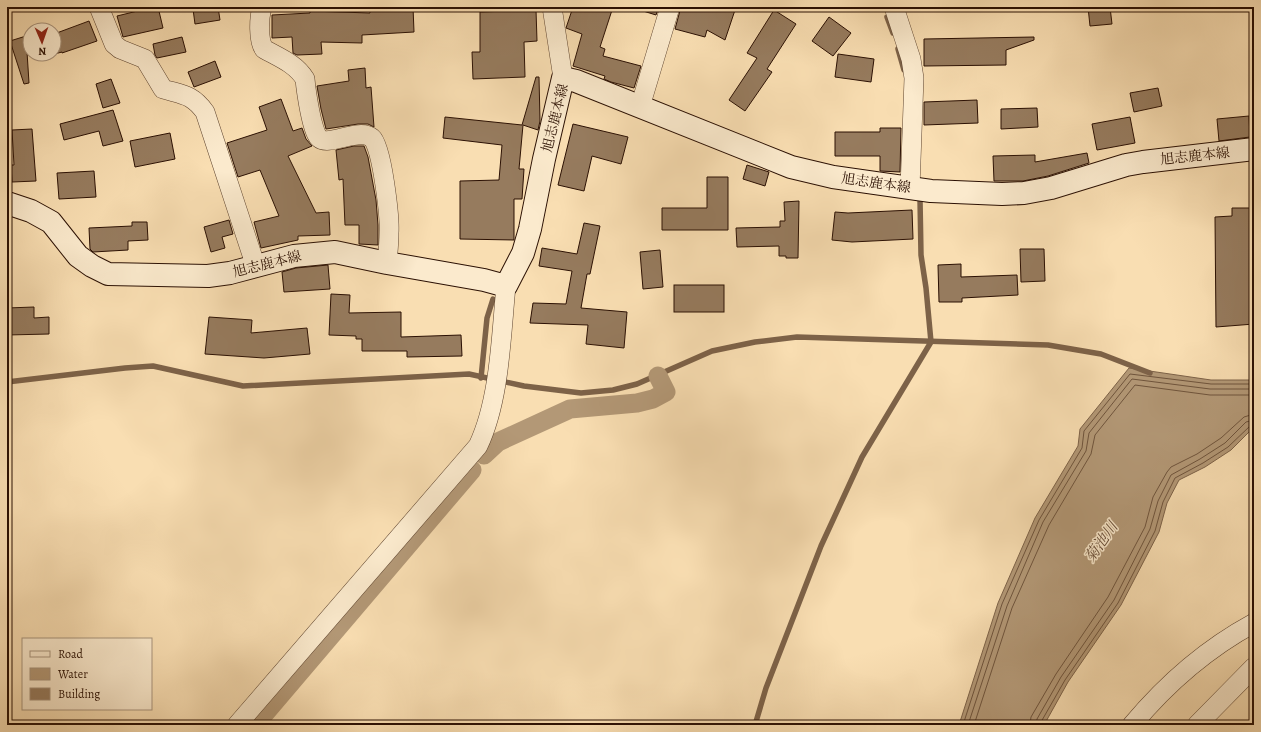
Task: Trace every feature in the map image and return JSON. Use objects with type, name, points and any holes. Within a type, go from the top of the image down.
[{"type":"main road","name":"旭志鹿本線","points":[[7,203],[31,211],[51,222],[78,256],[92,266],[108,274],[208,276],[256,267],[294,256],[335,252],[387,263],[484,280],[506,286],[523,253],[530,229],[544,159],[563,78],[576,80],[791,167],[833,177],[931,191],[1002,194],[1024,193],[1051,188],[1126,165],[1254,149]]},
{"type":"street","points":[[99,7],[114,44],[120,49],[145,59],[163,89],[190,97],[196,101],[205,112],[256,267]]},
{"type":"street","points":[[262,7],[259,16],[261,45],[264,49],[292,64],[302,74],[305,80],[314,130],[318,138],[323,140],[331,140],[357,134],[368,135],[374,139],[378,147],[386,196],[389,232],[387,263]]},
{"type":"street","points":[[552,7],[563,78]]},
{"type":"street","points":[[640,107],[670,7]]},
{"type":"street","points":[[894,7],[911,59],[914,78],[910,188]]},
{"type":"street","points":[[237,725],[478,446],[485,431],[498,369],[506,286]]},
{"type":"street","points":[[1132,725],[1155,698],[1192,664],[1225,640],[1254,623]]},
{"type":"street","points":[[1197,725],[1254,668]]},
{"type":"water","name":"菊池川","points":[[1129,368],[1211,380],[1254,380],[1254,427],[1231,450],[1205,467],[1179,480],[1167,503],[1159,532],[1121,605],[1068,682],[1044,725],[959,725],[998,603],[1035,518],[1078,446],[1080,429]]},
{"type":"building","points":[[158,7],[163,28],[123,37],[117,16]]},
{"type":"building","points":[[218,7],[220,20],[195,24],[193,9]]},
{"type":"building","points":[[369,7],[413,7],[414,32],[362,35],[362,43],[321,42],[322,54],[297,55],[293,53],[292,37],[272,38],[272,15],[310,13],[310,11],[370,13]]},
{"type":"building","points":[[573,7],[613,7],[600,47],[605,49],[603,56],[641,66],[634,88],[611,82],[604,79],[605,76],[573,66],[582,34],[566,28]]},
{"type":"building","points":[[640,7],[659,7],[656,15],[640,10]]},
{"type":"building","points":[[681,7],[703,7],[718,11],[719,7],[736,7],[725,40],[707,30],[705,37],[675,29]]},
{"type":"building","points":[[1088,7],[1110,7],[1112,24],[1090,26]]},
{"type":"building","points":[[536,10],[537,41],[524,42],[525,77],[473,79],[472,52],[480,52],[480,12]]},
{"type":"building","points":[[774,10],[796,24],[767,69],[772,72],[745,111],[729,100],[757,58],[747,53]]},
{"type":"building","points":[[829,17],[851,33],[833,56],[812,41]]},
{"type":"building","points":[[89,21],[97,41],[62,53],[62,31]]},
{"type":"building","points":[[22,37],[22,62],[28,62],[29,83],[24,84],[10,41]]},
{"type":"building","points":[[182,37],[186,52],[157,58],[153,44]]},
{"type":"building","points":[[1034,37],[1034,40],[1006,50],[1006,65],[924,66],[924,39]]},
{"type":"building","points":[[838,54],[874,59],[871,82],[835,77]]},
{"type":"building","points":[[215,61],[221,77],[194,87],[188,72]]},
{"type":"building","points":[[365,68],[366,88],[371,87],[374,127],[368,124],[358,124],[326,129],[317,86],[349,81],[348,70]]},
{"type":"building","points":[[536,77],[539,77],[540,121],[538,130],[523,125],[519,169],[524,169],[522,199],[514,199],[514,240],[460,239],[460,181],[499,180],[502,145],[443,138],[445,117],[522,125]]},
{"type":"building","points":[[111,79],[120,103],[103,108],[96,84]]},
{"type":"building","points":[[1158,88],[1162,106],[1134,112],[1130,93]]},
{"type":"building","points":[[281,99],[293,131],[302,128],[306,139],[312,146],[288,156],[316,213],[329,212],[330,235],[298,236],[298,240],[261,248],[254,222],[279,216],[260,170],[238,177],[227,143],[267,130],[259,107]]},
{"type":"building","points":[[977,100],[978,123],[924,125],[924,102]]},
{"type":"building","points":[[1037,108],[1038,127],[1001,129],[1001,109]]},
{"type":"building","points":[[113,110],[123,141],[103,146],[99,131],[64,140],[60,124]]},
{"type":"building","points":[[1249,116],[1250,137],[1219,141],[1217,119]]},
{"type":"building","points":[[1130,117],[1135,143],[1097,150],[1092,124]]},
{"type":"building","points":[[573,124],[628,137],[621,164],[592,156],[584,191],[558,185]]},
{"type":"building","points":[[880,128],[901,128],[900,172],[880,171],[880,156],[835,156],[835,132],[880,132]]},
{"type":"building","points":[[32,129],[36,181],[12,182],[11,165],[14,165],[12,130]]},
{"type":"building","points":[[170,133],[175,159],[135,167],[130,141]]},
{"type":"building","points":[[354,146],[364,146],[368,157],[376,200],[378,245],[359,244],[359,225],[345,225],[343,179],[339,180],[336,150]]},
{"type":"building","points":[[1087,153],[1089,163],[1048,176],[1023,181],[994,181],[993,156],[1035,155],[1035,162]]},
{"type":"building","points":[[747,165],[769,172],[765,186],[743,179]]},
{"type":"building","points":[[94,171],[96,197],[59,199],[57,173]]},
{"type":"building","points":[[707,177],[728,177],[728,230],[662,230],[662,208],[707,208]]},
{"type":"building","points":[[799,201],[798,258],[786,258],[786,256],[779,256],[779,246],[737,247],[736,228],[780,227],[780,221],[785,221],[784,202]]},
{"type":"building","points":[[1232,208],[1254,208],[1254,324],[1216,327],[1215,217],[1232,216]]},
{"type":"building","points":[[912,210],[913,239],[852,242],[832,240],[835,212],[848,213]]},
{"type":"building","points":[[229,220],[233,234],[222,237],[225,248],[211,252],[204,227]]},
{"type":"building","points":[[132,222],[147,222],[148,240],[128,241],[128,250],[93,252],[90,249],[89,228],[132,226]]},
{"type":"building","points":[[584,223],[600,226],[590,274],[587,274],[581,308],[627,312],[624,348],[586,344],[588,325],[530,323],[533,303],[566,304],[572,271],[539,266],[542,248],[577,254]]},
{"type":"building","points":[[1020,249],[1044,249],[1045,281],[1021,282]]},
{"type":"building","points":[[660,250],[663,287],[643,289],[640,252]]},
{"type":"building","points":[[961,264],[961,277],[1017,275],[1018,295],[962,298],[962,302],[939,302],[938,265]]},
{"type":"building","points":[[328,265],[330,289],[284,292],[282,272],[296,268]]},
{"type":"building","points":[[674,285],[724,285],[724,312],[674,312]]},
{"type":"building","points":[[331,294],[350,295],[349,313],[401,312],[401,337],[461,335],[462,356],[407,357],[407,351],[362,351],[362,339],[356,339],[356,336],[329,335]]},
{"type":"building","points":[[34,307],[34,318],[49,317],[49,334],[7,335],[7,308]]},
{"type":"building","points":[[209,317],[252,320],[251,333],[307,328],[310,354],[264,358],[205,354]]},
{"type":"waterway","points":[[887,17],[893,33]]},
{"type":"waterway","points":[[898,49],[904,70]]},
{"type":"waterway","points":[[755,725],[766,688],[821,546],[862,457],[931,342],[921,255],[920,199]]},
{"type":"waterway","points":[[481,378],[487,318],[493,299]]},
{"type":"waterway","points":[[7,382],[153,366],[243,386],[469,374],[524,386],[581,393],[613,390],[637,384],[712,351],[755,342],[797,337],[1048,345],[1101,354],[1150,373]]},
{"type":"waterway","points":[[484,455],[498,442],[570,409],[637,403],[653,399],[666,392],[658,376]]},
{"type":"waterway","points":[[255,725],[472,470]]}]
